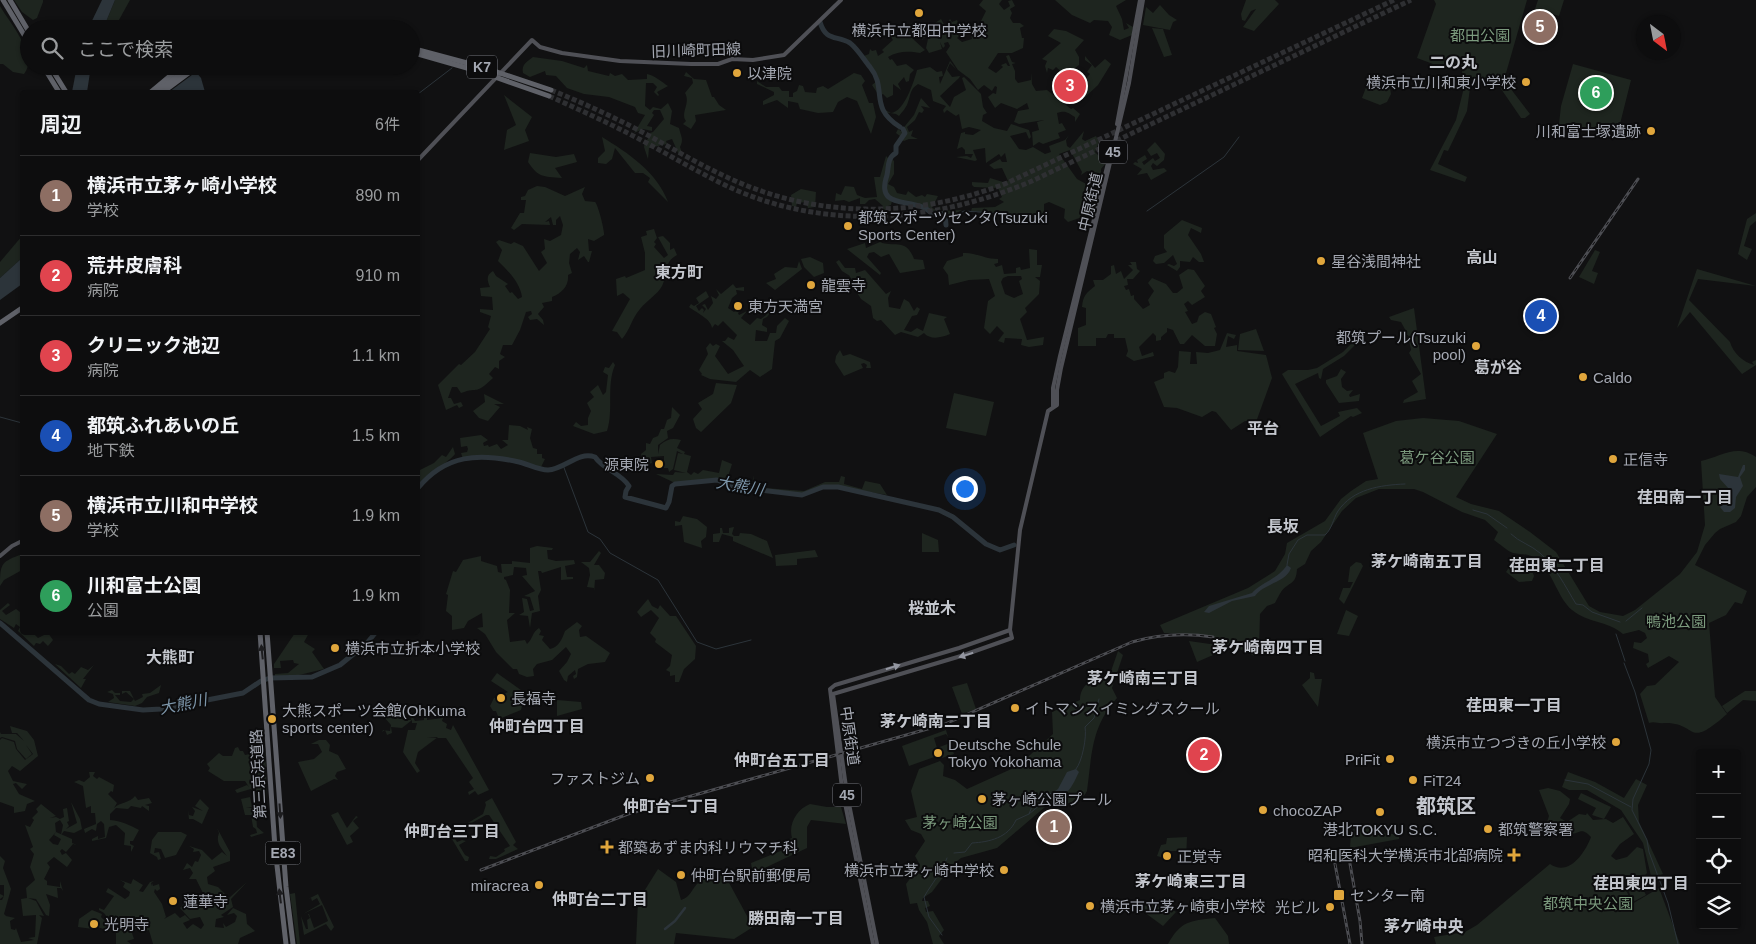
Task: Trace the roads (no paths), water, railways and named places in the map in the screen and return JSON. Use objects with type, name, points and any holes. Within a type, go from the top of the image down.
[{"type":"highway","points":[[2,0],[20,29]]},
{"type":"highway","points":[[10,0],[22,20]]},
{"type":"highway","name":"K7","points":[[420,50],[482,67],[551,90]]},
{"type":"highway","name":"K7","points":[[420,55],[482,72],[548,96]]},
{"type":"highway","points":[[49,75],[58,90]]},
{"type":"highway","points":[[56,75],[65,90]]},
{"type":"highway","points":[[152,90],[171,75]]},
{"type":"highway","points":[[162,90],[178,75]]},
{"type":"highway","points":[[163,90],[184,75]]},
{"type":"highway","points":[[0,324],[20,310]]},
{"type":"highway","name":"第三京浜道路","points":[[260,635],[293,944]]},
{"type":"highway","name":"第三京浜道路","points":[[267,635],[270,662],[276,858],[286,944]]},
{"type":"main road","name":"旧川崎町田線","points":[[420,158],[532,40],[540,47],[562,53],[613,61],[718,64],[732,59],[753,60],[784,55],[842,0]]},
{"type":"main road","name":"中原街道","points":[[877,944],[846,794],[833,694],[962,656],[1012,638],[1010,630],[1020,530],[1048,411],[1055,406],[1061,368],[1129,83],[1141,0]]},
{"type":"main road","points":[[0,556],[8,548],[20,542]]},
{"type":"main road","name":"中原街道","points":[[873,944],[842,788],[830,689],[835,685],[959,648],[1010,630]]},
{"type":"waterway","points":[[820,22],[825,33],[850,43],[870,67],[878,83],[881,105],[884,112],[890,120],[900,127]]},
{"type":"waterway","points":[[420,92],[452,68]]},
{"type":"waterway","points":[[903,129],[905,133],[896,146],[896,153],[889,162],[885,187],[886,194],[899,202],[925,208],[932,214],[945,214],[946,225]]},
{"type":"waterway","points":[[1147,211],[1224,157],[1239,137]]},
{"type":"waterway","points":[[945,214],[953,217],[964,211],[995,213]]},
{"type":"waterway","points":[[0,417],[20,422]]},
{"type":"waterway","name":"大熊川","points":[[420,486],[440,468],[464,459],[490,457],[548,470],[560,467],[577,458],[589,456],[595,457],[626,482],[629,486],[625,497],[666,508],[672,486],[675,484],[717,480],[736,487],[802,495],[823,487],[838,487],[939,510],[953,517],[986,544],[1000,550],[1014,545]]},
{"type":"waterway","points":[[563,465],[588,532],[600,539],[610,553],[658,580],[697,642],[716,649],[751,640]]},
{"type":"waterway","points":[[1287,565],[1289,554],[1298,540],[1307,535],[1325,535],[1338,511],[1351,498],[1377,487],[1405,484]]},
{"type":"waterway","points":[[1473,510],[1487,514],[1507,528]]},
{"type":"waterway","points":[[1511,534],[1546,558],[1576,604],[1583,605],[1592,612],[1620,622]]},
{"type":"waterway","points":[[1626,621],[1642,608]]},
{"type":"waterway","name":"大熊川","points":[[0,623],[89,700],[99,704],[143,710],[161,709],[243,693],[261,681],[270,678],[312,677],[340,665],[367,643],[374,635]]},
{"type":"waterway","points":[[1616,634],[1625,661]]},
{"type":"waterway","points":[[1624,663],[1635,692],[1651,750],[1649,764],[1633,799],[1632,810],[1647,840],[1649,852],[1668,903],[1678,944]]},
{"type":"waterway","points":[[1076,769],[1084,749],[1085,727],[1094,718],[1099,699]]},
{"type":"waterway","points":[[1565,780],[1588,784],[1631,807]]},
{"type":"waterway","points":[[1029,814],[1035,799],[1052,793]]},
{"type":"waterway","points":[[954,853],[965,852],[972,843],[985,842],[1003,835],[1013,826],[1016,820],[1029,814],[1052,795]]},
{"type":"waterway","points":[[942,935],[929,917],[924,897],[940,873],[947,858]]},
{"type":"waterway","points":[[665,929],[675,921],[685,908]]},
{"type":"tunnel","points":[[551,90],[621,121],[719,174],[777,196],[810,204],[843,208],[909,207],[975,194],[1007,183],[1394,0]]},
{"type":"tunnel","points":[[549,96],[630,134],[725,185],[774,204],[811,212],[848,216],[886,216],[923,212],[960,205],[996,195],[1032,181],[1411,0]]},
{"type":"railway","points":[[1570,278],[1638,179]]},
{"type":"railway","points":[[481,870],[628,814],[945,724],[1132,642],[1172,635],[1213,637]]},
{"type":"railway","points":[[1349,858],[1362,944]]},
{"type":"railway","points":[[1335,864],[1350,944]]},
{"type":"place","name":"横浜市立都田中学校","points":[[919,13]]},
{"type":"place","name":"横浜市立川和中学校","points":[[1540,27]]},
{"type":"place","name":"以津院","points":[[737,73]]},
{"type":"place","name":"横浜市立川和東小学校","points":[[1526,82]]},
{"type":"place","name":"クリニック池辺","points":[[1070,86]]},
{"type":"place","name":"川和富士公園","points":[[1596,93]]},
{"type":"place","name":"川和富士塚遺跡","points":[[1651,131]]},
{"type":"place","name":"都筑スポーツセンタ(Tsuzuki Sports Center)","points":[[848,226]]},
{"type":"place","name":"星谷浅間神社","points":[[1321,261]]},
{"type":"place","name":"龍雲寺","points":[[811,285]]},
{"type":"place","name":"東方天満宮","points":[[738,306]]},
{"type":"place","name":"都筑ふれあいの丘","points":[[1541,316]]},
{"type":"place","name":"都筑プール(Tsuzuki pool)","points":[[1476,346]]},
{"type":"place","name":"Caldo","points":[[1583,377]]},
{"type":"place","name":"正信寺","points":[[1613,459]]},
{"type":"place","name":"源東院","points":[[659,464]]},
{"type":"place","name":"横浜市立折本小学校","points":[[335,648]]},
{"type":"place","name":"長福寺","points":[[501,698]]},
{"type":"place","name":"イトマンスイミングスクール","points":[[1015,708]]},
{"type":"place","name":"大熊スポーツ会館(OhKuma sports center)","points":[[272,719]]},
{"type":"place","name":"横浜市立つづきの丘小学校","points":[[1616,742]]},
{"type":"place","name":"Deutsche Schule Tokyo Yokohama","points":[[938,753]]},
{"type":"place","name":"荒井皮膚科","points":[[1204,755]]},
{"type":"place","name":"PriFit","points":[[1390,759]]},
{"type":"place","name":"ファストジム","points":[[650,778]]},
{"type":"place","name":"FiT24","points":[[1413,780]]},
{"type":"place","name":"茅ヶ崎公園プール","points":[[982,799]]},
{"type":"place","name":"chocoZAP","points":[[1263,810]]},
{"type":"place","name":"港北TOKYU S.C.","points":[[1380,812]]},
{"type":"place","name":"横浜市立茅ヶ崎小学校","points":[[1054,827]]},
{"type":"place","name":"都筑警察署","points":[[1488,829]]},
{"type":"place","name":"都築あずま内科リウマチ科","points":[[607,847]]},
{"type":"place","name":"昭和医科大学横浜市北部病院","points":[[1514,855]]},
{"type":"place","name":"正覚寺","points":[[1167,856]]},
{"type":"place","name":"横浜市立茅ヶ崎中学校","points":[[1004,870]]},
{"type":"place","name":"仲町台駅前郵便局","points":[[681,875]]},
{"type":"place","name":"miracrea","points":[[539,885]]},
{"type":"place","name":"センター南","points":[[1339,895]]},
{"type":"place","name":"蓮華寺","points":[[173,901]]},
{"type":"place","name":"横浜市立茅ヶ崎東小学校","points":[[1090,906]]},
{"type":"place","name":"光ビル","points":[[1330,907]]},
{"type":"place","name":"光明寺","points":[[94,924]]},
{"type":"district","name":"二の丸","points":[[1453,62]]},
{"type":"district","name":"高山","points":[[1482,257]]},
{"type":"district","name":"東方町","points":[[679,272]]},
{"type":"district","name":"葛が谷","points":[[1498,367]]},
{"type":"district","name":"平台","points":[[1263,428]]},
{"type":"district","name":"荏田南一丁目","points":[[1685,497]]},
{"type":"district","name":"長坂","points":[[1283,526]]},
{"type":"district","name":"茅ケ崎南五丁目","points":[[1427,561]]},
{"type":"district","name":"荏田東二丁目","points":[[1557,565]]},
{"type":"district","name":"桜並木","points":[[932,608]]},
{"type":"district","name":"茅ケ崎南四丁目","points":[[1268,647]]},
{"type":"district","name":"大熊町","points":[[170,657]]},
{"type":"district","name":"茅ケ崎南三丁目","points":[[1143,678]]},
{"type":"district","name":"荏田東一丁目","points":[[1514,705]]},
{"type":"district","name":"茅ケ崎南二丁目","points":[[936,721]]},
{"type":"district","name":"仲町台四丁目","points":[[537,726]]},
{"type":"district","name":"仲町台五丁目","points":[[782,760]]},
{"type":"district","name":"仲町台一丁目","points":[[671,806]]},
{"type":"district","name":"都筑区","points":[[1446,806]]},
{"type":"district","name":"仲町台三丁目","points":[[452,831]]},
{"type":"district","name":"茅ケ崎東三丁目","points":[[1191,881]]},
{"type":"district","name":"荏田東四丁目","points":[[1641,883]]},
{"type":"district","name":"仲町台二丁目","points":[[600,899]]},
{"type":"district","name":"勝田南一丁目","points":[[796,918]]},
{"type":"district","name":"茅ケ崎中央","points":[[1424,926]]},
{"type":"park label","name":"都田公園","points":[[1480,35]]},
{"type":"park label","name":"葛ケ谷公園","points":[[1437,457]]},
{"type":"park label","name":"鴨池公園","points":[[1676,621]]},
{"type":"park label","name":"茅ヶ崎公園","points":[[960,822]]},
{"type":"park label","name":"都筑中央公園","points":[[1588,903]]}]
